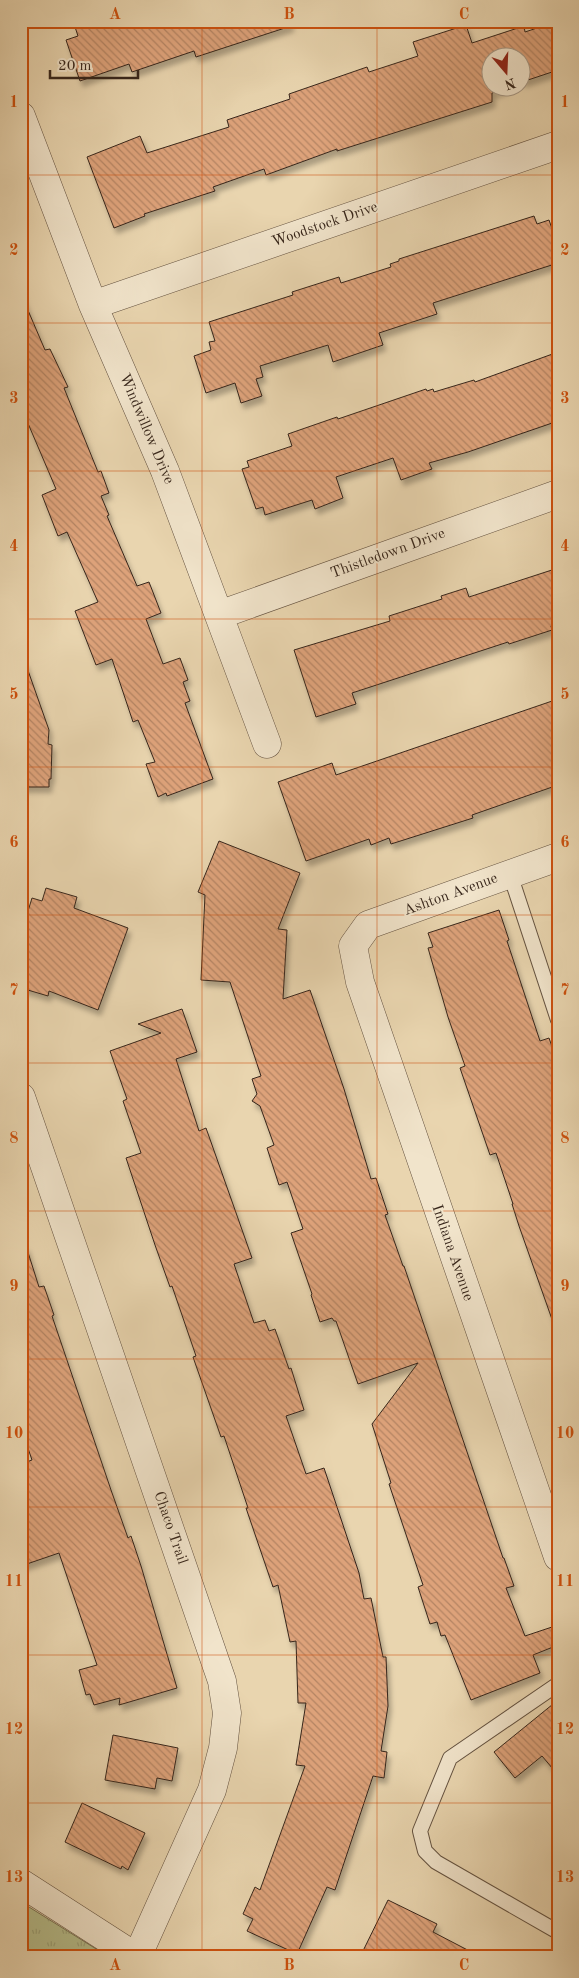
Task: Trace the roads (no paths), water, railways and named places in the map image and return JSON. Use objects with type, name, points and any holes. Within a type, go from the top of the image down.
[{"type":"street","name":"Windwillow Drive","points":[[21,116],[93,305],[165,471],[267,744]]},
{"type":"street","name":"Woodstock Drive","points":[[93,305],[558,145]]},
{"type":"street","name":"Thistledown Drive","points":[[219,615],[558,494]]},
{"type":"street","name":"Ashton Avenue","points":[[353,946],[368,925],[558,857]]},
{"type":"street","name":"Indiana Avenue","points":[[353,946],[360,982],[366,1000],[558,1557]]},
{"type":"street","name":"Chaco Trail","points":[[21,1097],[222,1681],[227,1713],[223,1748],[212,1790],[136,1957]]},
{"type":"street","points":[[21,1883],[136,1957]]},
{"type":"lane","points":[[510,874],[558,1020]]},
{"type":"lane","points":[[558,1684],[450,1758],[420,1831],[425,1851],[436,1862],[558,1932]]}]
